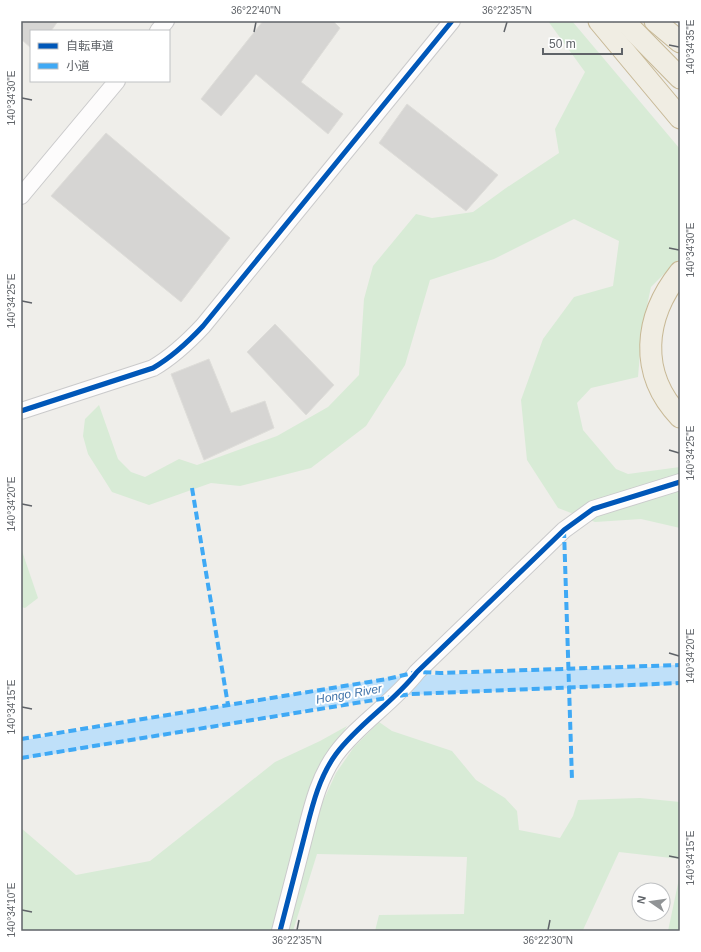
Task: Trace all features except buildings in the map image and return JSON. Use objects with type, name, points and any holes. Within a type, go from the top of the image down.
[{"type":"highway","points":[[599,21],[680,104]]},
{"type":"highway","points":[[599,21],[680,118]]},
{"type":"highway","points":[[624,21],[680,78]]},
{"type":"highway","points":[[655,21],[680,42]]},
{"type":"highway","points":[[680,272],[663,296],[656,314],[650,348],[652,365],[657,381],[664,396],[680,417]]},
{"type":"highway","points":[[680,288],[672,300],[665,317],[661,351],[663,366],[668,382],[680,402]]},
{"type":"street","points":[[159,30],[166,21]]},
{"type":"street","points":[[21,411],[147,370],[167,360],[189,341],[203,326],[452,21]]},
{"type":"street","points":[[21,196],[116,82]]},
{"type":"street","points":[[280,931],[312,808],[321,780],[336,755],[352,736],[400,692],[413,677],[564,530],[593,509],[680,482]]},
{"type":"green space","points":[[548,21],[572,21],[680,149],[680,258],[651,287],[642,329],[638,377],[591,388],[577,403],[583,430],[616,469],[628,474],[680,467],[680,528],[641,519],[595,522],[558,508],[527,460],[521,400],[543,339],[574,297],[613,286],[619,241],[574,219],[494,259],[430,280],[405,365],[366,426],[311,468],[240,486],[211,483],[149,505],[112,492],[88,454],[83,436],[85,419],[99,405],[118,459],[131,472],[145,477],[179,459],[197,465],[277,436],[328,407],[359,375],[364,299],[373,266],[416,214],[432,218],[473,212],[559,153],[555,129],[585,72]]},
{"type":"green space","points":[[21,548],[38,598],[25,608],[21,607]]},
{"type":"green space","points":[[379,722],[392,731],[452,751],[476,780],[505,798],[517,811],[519,830],[560,838],[573,816],[578,800],[640,798],[680,802],[680,859],[619,852],[583,930],[581,931],[375,931],[379,915],[464,914],[467,857],[317,854],[293,931],[284,931],[319,810],[336,773],[354,747]]},
{"type":"green space","points":[[347,726],[316,773],[273,931],[21,931],[21,828],[76,875],[150,861],[275,762],[320,741]]},
{"type":"green space","points":[[680,874],[680,931],[668,931]]},
{"type":"waterway","name":"Hongo River","points":[[21,750],[396,686],[646,677],[680,674]]},
{"type":"marked path","points":[[192,488],[228,705]]},
{"type":"marked path","points":[[564,530],[572,780]]},
{"type":"marked path","points":[[21,739],[387,679],[417,672],[440,673],[680,665]]},
{"type":"marked path","points":[[21,758],[411,694],[680,683]]},
{"type":"cycle path","points":[[21,411],[153,368],[167,359],[186,343],[203,326],[452,21]]},
{"type":"cycle path","points":[[280,931],[315,796],[329,764],[345,743],[564,530],[593,509],[680,482]]}]
